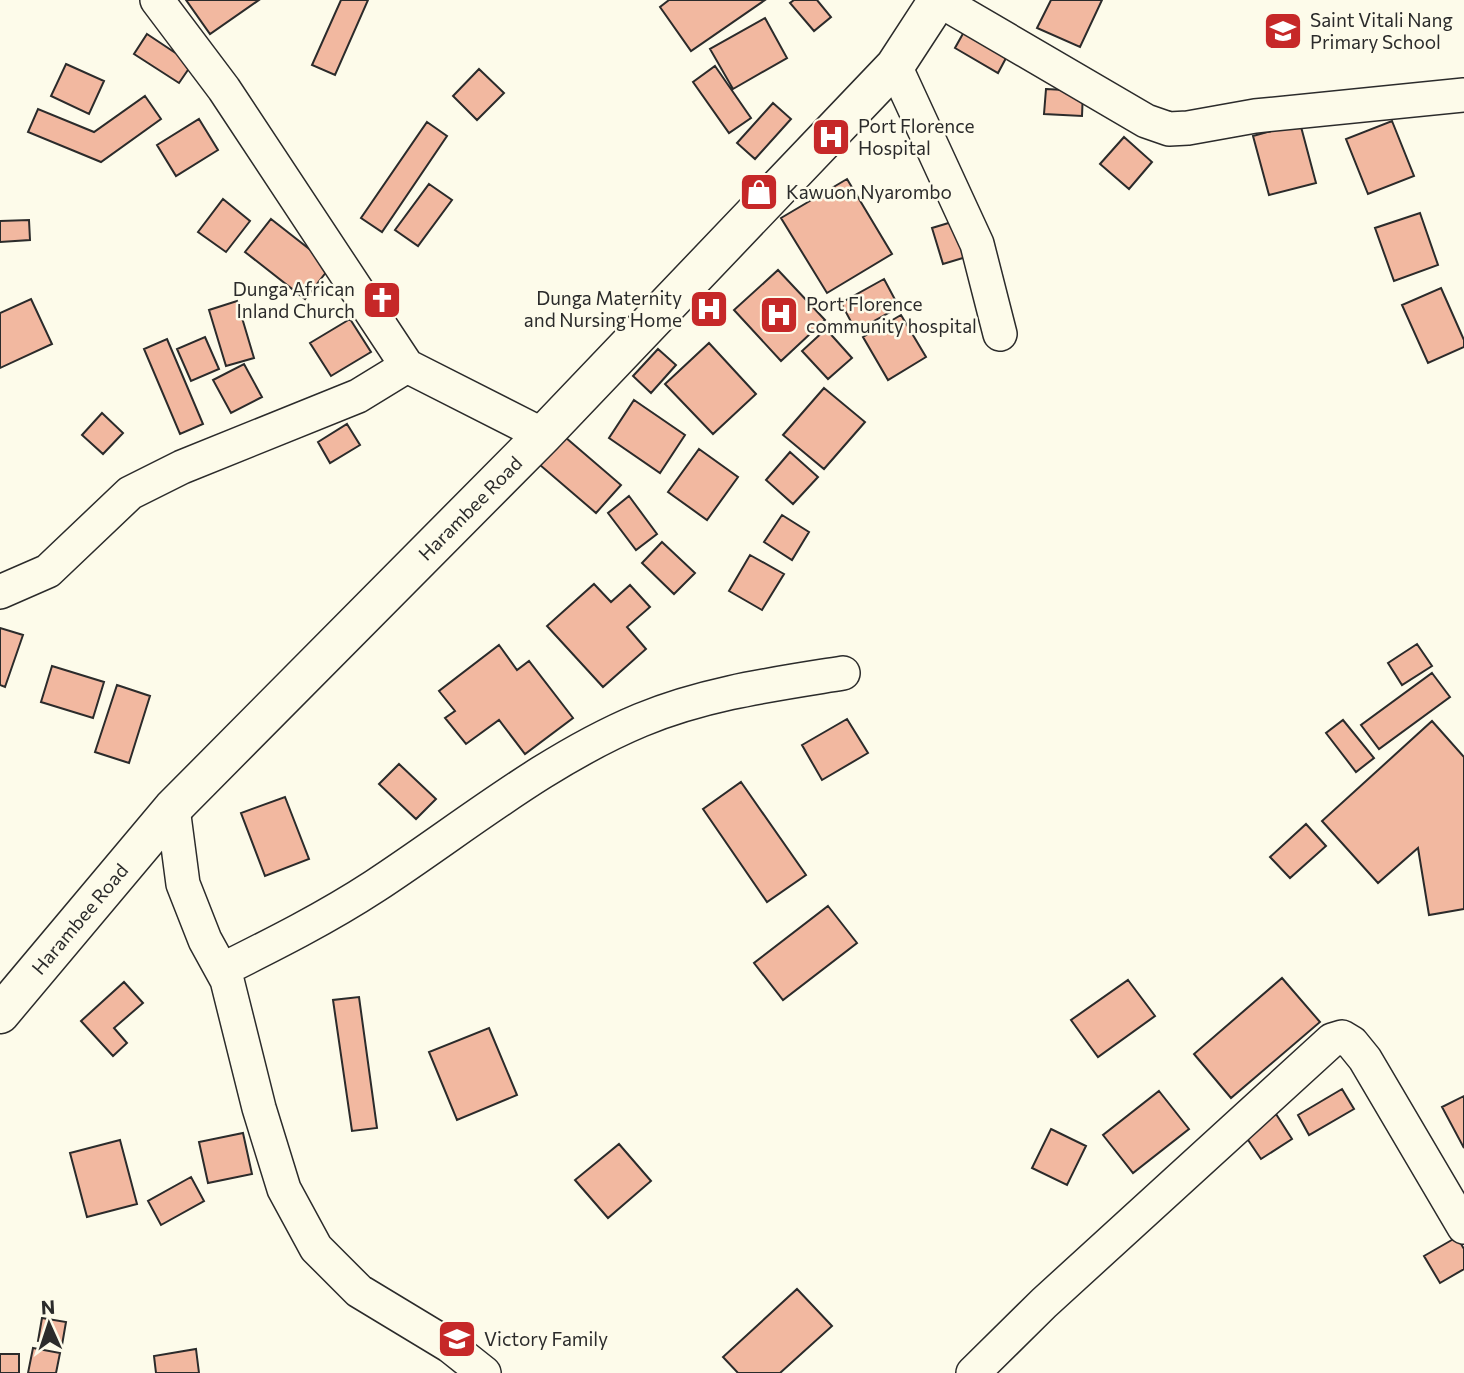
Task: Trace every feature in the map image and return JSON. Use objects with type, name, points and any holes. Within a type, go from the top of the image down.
[{"type":"main road","name":"Harambee Road","points":[[0,1014],[173,808],[543,435],[895,66],[939,0]]},
{"type":"street","points":[[157,0],[223,89],[407,366],[543,435]]},
{"type":"street","points":[[939,0],[1146,121],[1169,129],[1255,116],[1464,95]]},
{"type":"street","points":[[895,66],[977,244],[1000,334]]},
{"type":"street","points":[[0,592],[48,571],[130,493],[182,467],[358,396],[407,366]]},
{"type":"street","points":[[222,971],[299,932],[374,887],[545,771],[641,720],[726,692],[843,673]]},
{"type":"street","points":[[173,808],[183,884],[205,940],[227,980],[259,1108],[284,1189],[316,1248],[359,1291],[450,1346],[484,1373]]},
{"type":"street","points":[[973,1373],[1054,1293],[1332,1040],[1342,1037],[1352,1042],[1365,1059],[1464,1227]]},
{"type":"building","points":[[186,0],[259,0],[210,34]]},
{"type":"building","points":[[341,0],[368,0],[335,75],[312,65]]},
{"type":"building","points":[[669,0],[765,0],[691,51],[660,7]]},
{"type":"building","points":[[794,0],[817,0],[831,17],[814,31],[790,3]]},
{"type":"building","points":[[1051,0],[1102,0],[1080,47],[1037,28]]},
{"type":"building","points":[[765,18],[787,58],[733,89],[710,49]]},
{"type":"building","points":[[970,21],[1013,45],[998,73],[955,48]]},
{"type":"building","points":[[147,34],[192,64],[179,83],[134,54]]},
{"type":"building","points":[[66,64],[104,81],[89,114],[51,96]]},
{"type":"building","points":[[715,66],[751,118],[729,133],[693,82]]},
{"type":"building","points":[[479,69],[504,93],[477,120],[453,96]]},
{"type":"building","points":[[1046,89],[1083,91],[1082,116],[1044,114]]},
{"type":"building","points":[[145,96],[161,119],[101,162],[28,132],[38,109],[94,132]]},
{"type":"building","points":[[773,103],[791,119],[755,159],[737,143]]},
{"type":"building","points":[[199,119],[218,150],[176,176],[157,145]]},
{"type":"building","points":[[1392,121],[1414,176],[1368,194],[1346,139]]},
{"type":"building","points":[[427,122],[447,136],[382,232],[361,218]]},
{"type":"building","points":[[1300,123],[1316,183],[1269,195],[1253,136]]},
{"type":"building","points":[[1124,137],[1152,162],[1129,189],[1100,164]]},
{"type":"building","points":[[847,179],[892,254],[827,293],[781,218]]},
{"type":"building","points":[[429,184],[452,200],[418,246],[395,230]]},
{"type":"building","points":[[223,199],[250,221],[226,252],[198,232]]},
{"type":"building","points":[[1420,213],[1438,265],[1394,281],[1375,228]]},
{"type":"building","points":[[965,218],[976,254],[943,264],[932,228]]},
{"type":"building","points":[[271,219],[331,266],[305,299],[245,252]]},
{"type":"building","points":[[29,220],[30,240],[0,242],[0,221]]},
{"type":"building","name":"Port Florence community hospital","points":[[778,270],[825,320],[781,361],[734,310]]},
{"type":"building","points":[[884,279],[899,307],[856,331],[841,303]]},
{"type":"building","points":[[1441,288],[1464,340],[1464,347],[1428,363],[1402,305]]},
{"type":"building","points":[[31,299],[52,344],[0,368],[0,313]]},
{"type":"building","points":[[237,301],[254,358],[226,366],[209,310]]},
{"type":"building","points":[[901,315],[926,357],[888,380],[863,337]]},
{"type":"building","points":[[350,319],[371,352],[331,376],[310,343]]},
{"type":"building","points":[[826,329],[852,358],[828,379],[802,351]]},
{"type":"building","points":[[205,337],[219,369],[191,381],[177,349]]},
{"type":"building","points":[[167,339],[203,424],[180,434],[144,349]]},
{"type":"building","points":[[709,343],[756,394],[713,434],[665,384]]},
{"type":"building","points":[[658,349],[676,365],[651,393],[633,376]]},
{"type":"building","points":[[244,364],[262,397],[231,413],[213,380]]},
{"type":"building","points":[[824,388],[865,422],[824,469],[783,435]]},
{"type":"building","points":[[634,400],[685,435],[660,473],[609,438]]},
{"type":"building","points":[[102,413],[123,433],[103,454],[82,435]]},
{"type":"building","points":[[347,424],[360,445],[330,463],[318,442]]},
{"type":"building","points":[[565,437],[621,485],[596,513],[540,465]]},
{"type":"building","points":[[699,449],[738,477],[707,520],[668,492]]},
{"type":"building","points":[[790,452],[818,477],[793,504],[766,480]]},
{"type":"building","points":[[629,496],[657,534],[636,550],[608,513]]},
{"type":"building","points":[[782,515],[809,532],[792,560],[764,542]]},
{"type":"building","points":[[662,542],[695,573],[674,594],[642,563]]},
{"type":"building","points":[[750,555],[784,574],[762,610],[729,591]]},
{"type":"building","points":[[594,584],[611,602],[630,585],[650,607],[627,627],[646,649],[603,687],[547,626]]},
{"type":"building","points":[[0,628],[23,635],[5,687],[0,685]]},
{"type":"building","points":[[1417,644],[1432,666],[1402,685],[1388,663]]},
{"type":"building","points":[[499,645],[517,670],[529,661],[573,718],[525,754],[499,720],[466,744],[445,718],[455,711],[439,691]]},
{"type":"building","points":[[52,666],[104,682],[93,718],[41,702]]},
{"type":"building","points":[[1432,673],[1450,697],[1379,749],[1361,725]]},
{"type":"building","points":[[117,685],[150,696],[129,763],[95,752]]},
{"type":"building","points":[[847,719],[868,753],[822,780],[802,745]]},
{"type":"building","points":[[1343,720],[1374,758],[1356,772],[1326,733]]},
{"type":"building","points":[[1432,721],[1464,757],[1464,909],[1429,915],[1418,848],[1378,883],[1322,821]]},
{"type":"building","points":[[399,764],[436,799],[416,819],[379,784]]},
{"type":"building","points":[[741,782],[806,875],[767,902],[703,809]]},
{"type":"building","points":[[285,797],[309,859],[265,876],[241,813]]},
{"type":"building","points":[[1306,824],[1326,846],[1290,878],[1270,857]]},
{"type":"building","points":[[828,906],[857,943],[783,1000],[754,963]]},
{"type":"building","points":[[1282,978],[1320,1022],[1231,1098],[1194,1054]]},
{"type":"building","points":[[1128,980],[1155,1016],[1098,1057],[1071,1020]]},
{"type":"building","points":[[124,982],[143,1003],[114,1028],[127,1043],[113,1056],[81,1021]]},
{"type":"building","points":[[359,997],[377,1128],[352,1131],[333,1000]]},
{"type":"building","points":[[489,1028],[517,1095],[457,1120],[429,1052]]},
{"type":"building","points":[[1342,1089],[1354,1109],[1309,1135],[1298,1115]]},
{"type":"building","points":[[1159,1091],[1189,1129],[1133,1173],[1103,1135]]},
{"type":"building","points":[[1464,1096],[1464,1148],[1442,1107]]},
{"type":"building","points":[[1276,1114],[1292,1139],[1261,1159],[1244,1134]]},
{"type":"building","points":[[1051,1129],[1086,1146],[1067,1185],[1032,1168]]},
{"type":"building","points":[[243,1133],[252,1174],[208,1183],[199,1142]]},
{"type":"building","points":[[120,1140],[137,1204],[87,1217],[70,1153]]},
{"type":"building","points":[[619,1144],[651,1181],[608,1218],[575,1180]]},
{"type":"building","points":[[191,1177],[204,1201],[161,1225],[148,1201]]},
{"type":"building","points":[[1457,1237],[1464,1249],[1464,1269],[1440,1283],[1424,1256]]},
{"type":"building","points":[[797,1289],[832,1326],[780,1373],[738,1373],[723,1357]]},
{"type":"building","points":[[42,1318],[66,1322],[62,1345],[38,1341]]},
{"type":"building","points":[[33,1348],[60,1353],[56,1373],[28,1373]]},
{"type":"building","points":[[196,1349],[199,1373],[156,1373],[154,1356]]},
{"type":"building","points":[[0,1354],[19,1354],[19,1373],[0,1373]]},
{"type":"place","name":"Saint Vitali Nang Primary School","points":[[1283,31]]},
{"type":"place","name":"Port Florence Hospital","points":[[831,137]]},
{"type":"place","name":"Kawuon Nyarombo","points":[[759,192]]},
{"type":"place","name":"Dunga African Inland Church","points":[[382,300]]},
{"type":"place","name":"Dunga Maternity and Nursing Home","points":[[709,309]]},
{"type":"place","name":"Port Florence community hospital","points":[[779,315]]},
{"type":"place","name":"Victory Family","points":[[457,1339]]}]
